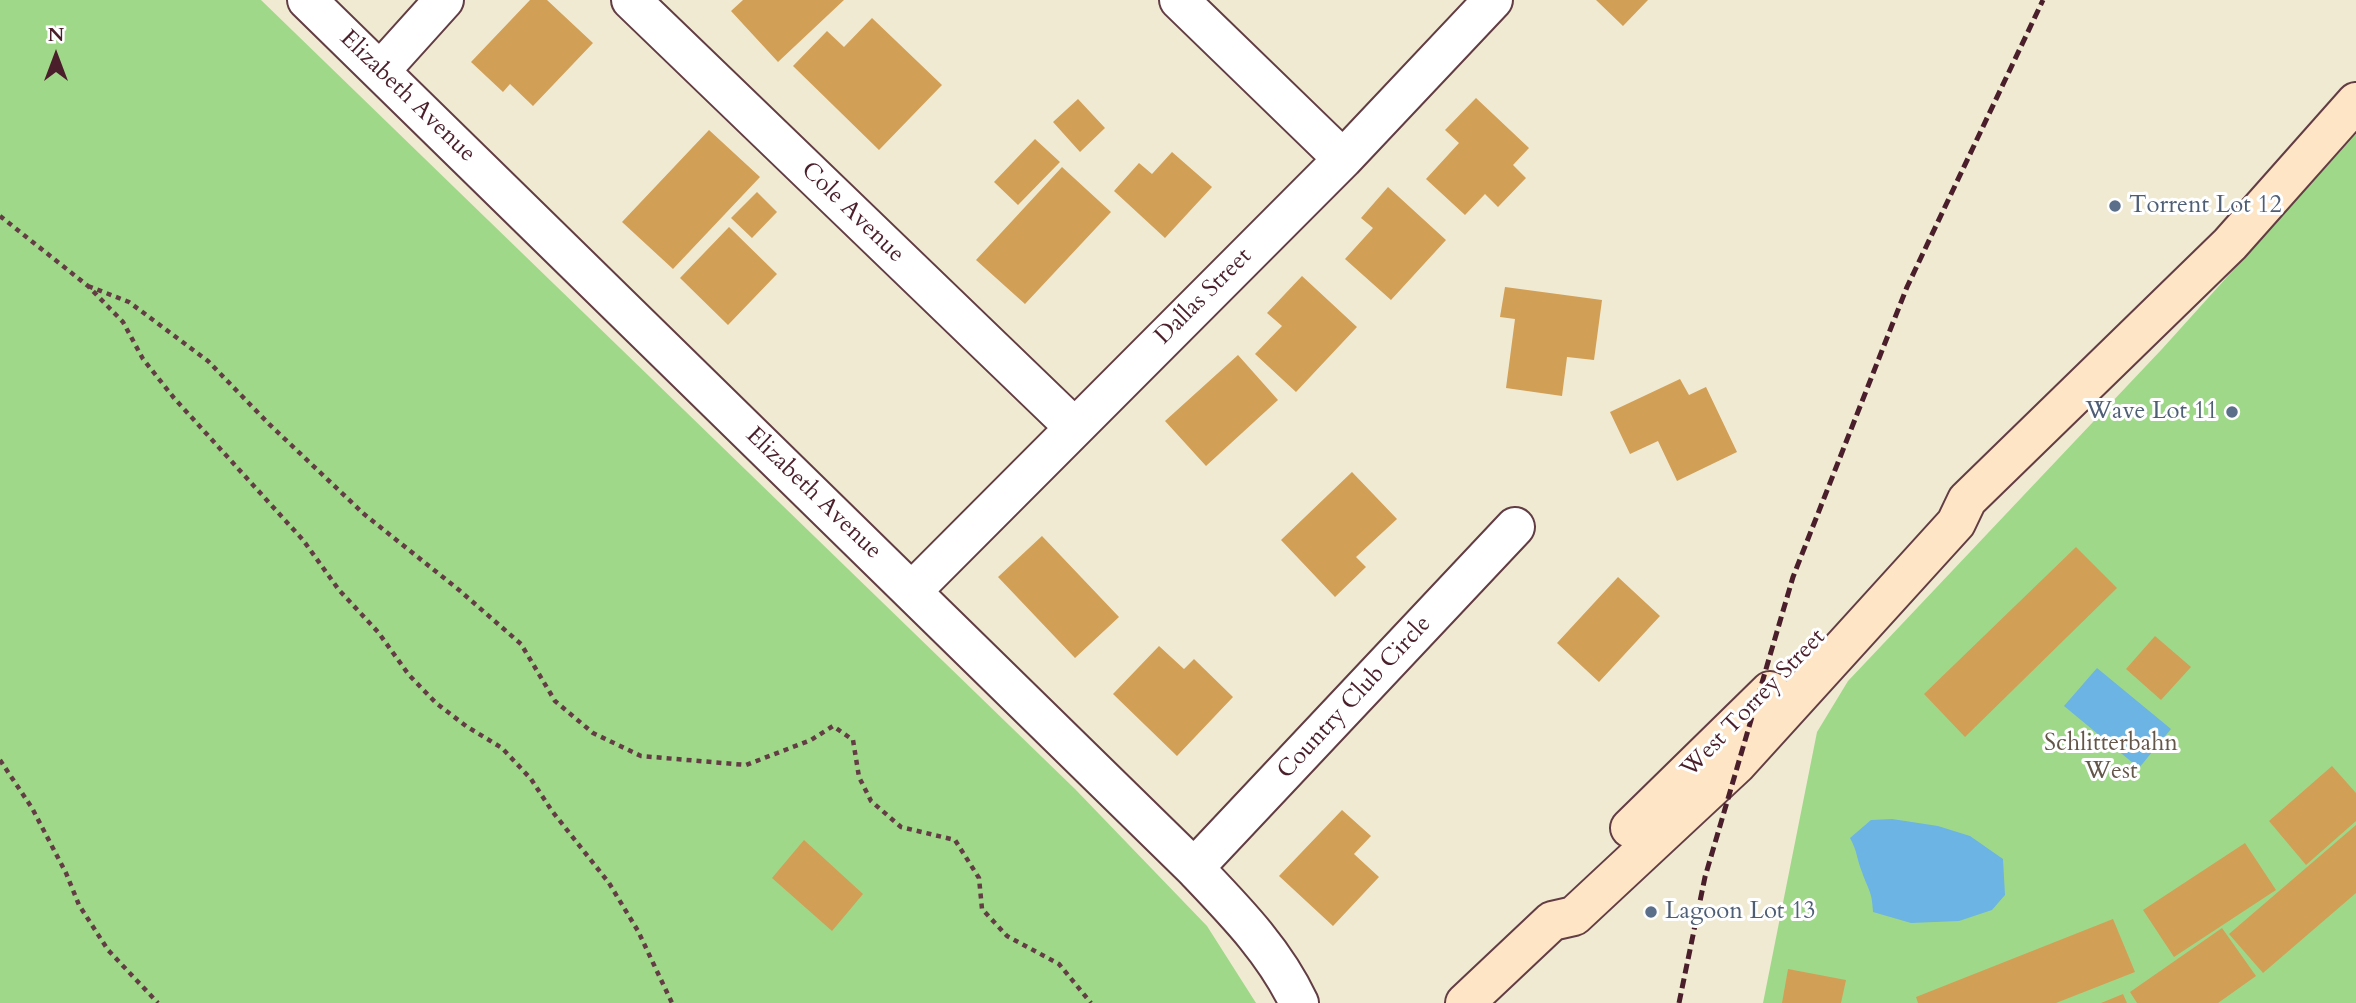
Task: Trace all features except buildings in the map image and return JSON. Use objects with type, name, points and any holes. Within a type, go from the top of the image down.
[{"type":"street","name":"Elizabeth Avenue","points":[[307,0],[1194,868],[1260,938],[1299,1003]]},
{"type":"street","points":[[380,71],[444,0]]},
{"type":"street","name":"Cole Avenue","points":[[631,0],[1074,427]]},
{"type":"street","points":[[1179,0],[1343,159]]},
{"type":"street","name":"Dallas Street","points":[[912,591],[1343,159],[1493,0]]},
{"type":"street","name":"West Torrey Street","points":[[1465,1003],[1552,921],[1574,916],[1737,764],[1956,523],[1967,500],[2230,244],[2356,102]]},
{"type":"street","name":"Country Club Circle","points":[[1194,868],[1515,527]]},
{"type":"path","points":[[0,216],[88,286],[122,322],[143,359],[174,398],[303,540],[339,590],[378,632],[409,675],[436,703],[466,726],[502,748],[531,779],[552,811],[608,883],[638,931],[672,1003]]},
{"type":"path","points":[[88,286],[129,302],[208,361],[269,424],[364,514],[521,644],[555,701],[593,733],[641,756],[746,765],[811,740],[832,726],[853,740],[859,777],[872,801],[901,827],[955,840],[979,878],[982,909],[1007,936],[1059,964],[1091,1003]]},
{"type":"path","points":[[0,760],[32,808],[66,873],[79,905],[108,950],[158,1003]]},
{"type":"green space","points":[[0,0],[261,0],[1075,789],[1207,926],[1256,1003],[0,1003]]},
{"type":"green space","name":"Schlitterbahn West","points":[[2356,134],[2356,1003],[1763,1003],[1817,732],[1848,681],[2162,349]]},
{"type":"water","points":[[2097,668],[2171,729],[2139,768],[2064,706]]},
{"type":"water","points":[[1892,819],[1938,826],[1970,836],[2003,859],[2005,895],[1992,910],[1959,921],[1911,923],[1873,912],[1871,894],[1850,838],[1871,820]]},
{"type":"railway","points":[[1679,1003],[1705,877],[1793,577],[1907,287],[2043,0]]},
{"type":"place","name":"Torrent Lot 12","points":[[2115,206]]},
{"type":"place","name":"Wave Lot 11","points":[[2232,412]]},
{"type":"place","name":"Lagoon Lot 13","points":[[1651,912]]}]
